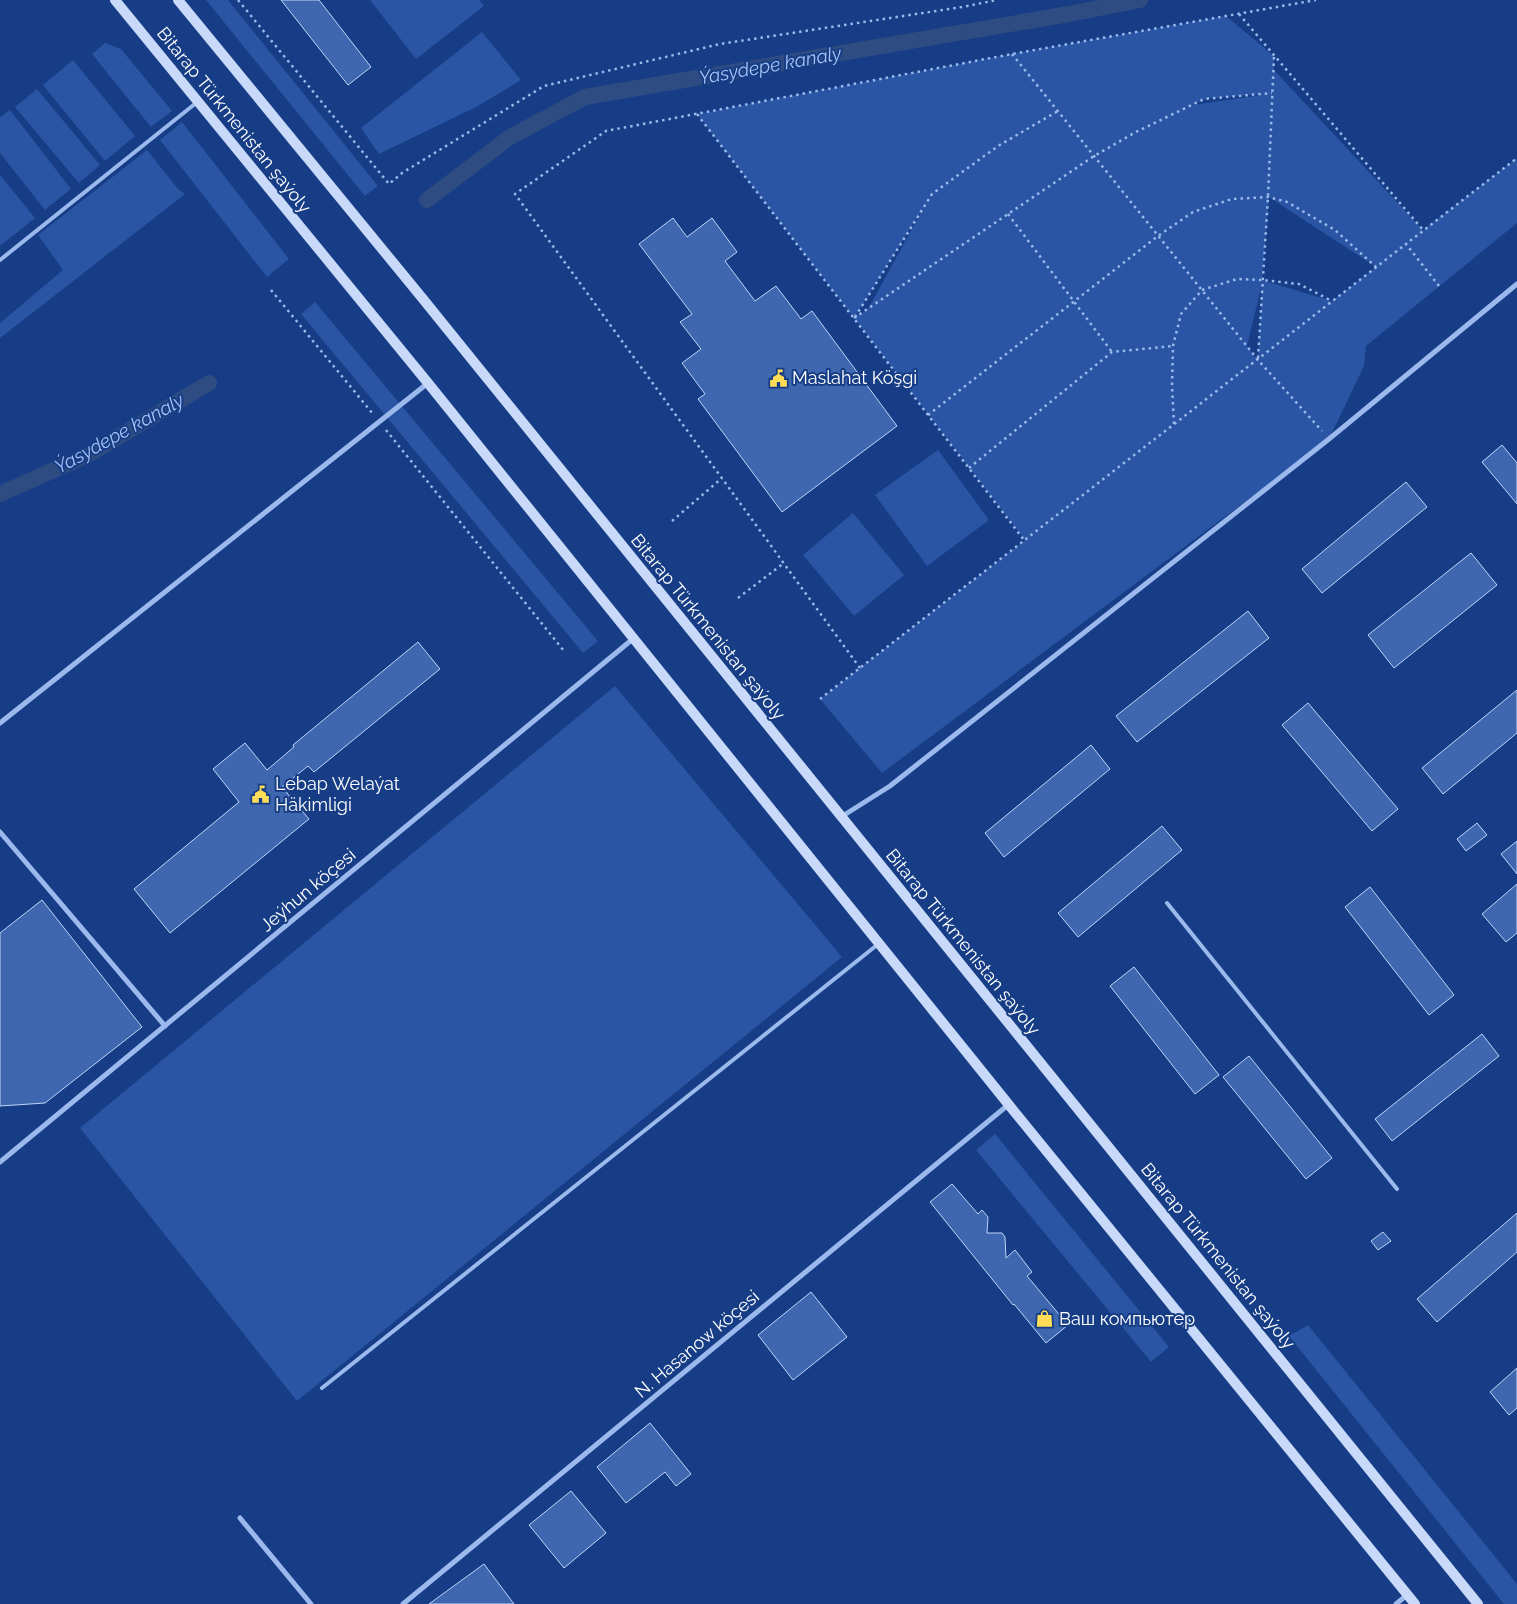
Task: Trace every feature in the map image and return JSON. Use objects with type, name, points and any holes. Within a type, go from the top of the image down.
[{"type":"main road","name":"Bitarap Türkmenistan şaýoly","points":[[116,0],[428,383]]},
{"type":"main road","name":"Bitarap Türkmenistan şaýoly","points":[[178,0],[1478,1604]]},
{"type":"main road","points":[[428,383],[1415,1604]]},
{"type":"street","points":[[841,817],[890,786],[1329,439],[1517,284]]},
{"type":"street","points":[[0,723],[428,383]]},
{"type":"street","name":"Jeýhun köçesi","points":[[0,1162],[634,638]]},
{"type":"street","points":[[0,832],[165,1026]]},
{"type":"street","name":"N. Hasanow köçesi","points":[[403,1604],[1009,1104]]},
{"type":"street","points":[[240,1518],[311,1604]]},
{"type":"street","points":[[1396,1604],[1408,1595]]},
{"type":"lane","points":[[0,260],[198,101]]},
{"type":"lane","points":[[1167,903],[1397,1188]]},
{"type":"lane","points":[[322,1388],[879,943]]},
{"type":"path","points":[[238,0],[390,184],[402,173],[544,86],[720,44],[997,0]]},
{"type":"path","points":[[860,668],[515,194],[606,132],[1012,54],[1316,0]]},
{"type":"path","points":[[1239,14],[1423,230]]},
{"type":"path","points":[[1012,54],[1258,360],[1329,439]]},
{"type":"path","points":[[1258,360],[1274,56]]},
{"type":"path","points":[[854,318],[1094,156],[1136,132],[1204,99],[1272,93]]},
{"type":"path","points":[[854,318],[932,194],[998,146],[1058,111]]},
{"type":"path","points":[[697,114],[1024,540]]},
{"type":"path","points":[[820,699],[1517,158]]},
{"type":"path","points":[[928,415],[1158,236],[1193,212],[1232,199],[1268,197],[1287,202],[1334,230],[1376,267]]},
{"type":"path","points":[[1008,214],[1112,352]]},
{"type":"path","points":[[1406,244],[1439,286]]},
{"type":"path","points":[[1174,424],[1173,346],[1181,314],[1202,290],[1238,279],[1262,280],[1299,284],[1332,301]]},
{"type":"path","points":[[271,290],[564,651]]},
{"type":"path","points":[[969,468],[1112,352],[1173,346]]},
{"type":"path","points":[[672,521],[722,478]]},
{"type":"path","points":[[738,598],[784,563]]},
{"type":"shaded area","points":[[206,0],[228,0],[378,186],[365,196]]},
{"type":"shaded area","points":[[370,0],[479,0],[484,6],[416,59]]},
{"type":"shaded area","points":[[1226,16],[1274,56],[1274,70],[1423,230],[1517,158],[1517,223],[1366,346],[1364,366],[1329,439],[882,773],[820,699],[1025,540],[697,114],[1012,54]],"holes":[[[1261,94],[1193,105],[1204,99]],[[1269,197],[1376,267],[1332,301],[1262,280]],[[925,205],[868,309],[855,317]],[[1262,284],[1258,359],[1247,346]]]},
{"type":"shaded area","points":[[482,32],[521,80],[478,106],[379,154],[361,128]]},
{"type":"shaded area","points":[[105,43],[121,49],[172,111],[151,127],[92,54]]},
{"type":"shaded area","points":[[73,60],[135,136],[105,161],[43,85]]},
{"type":"shaded area","points":[[37,89],[100,165],[79,183],[15,107]]},
{"type":"shaded area","points":[[10,110],[71,189],[45,210],[0,153],[0,117]]},
{"type":"shaded area","points":[[182,122],[289,259],[267,277],[160,140]]},
{"type":"shaded area","points":[[147,150],[178,189],[185,194],[0,338],[0,323],[63,270],[38,235]]},
{"type":"shaded area","points":[[0,175],[35,218],[0,246]]},
{"type":"shaded area","points":[[315,302],[598,641],[583,653],[301,314]]},
{"type":"shaded area","points":[[938,450],[989,520],[927,566],[875,495]]},
{"type":"shaded area","points":[[853,513],[904,575],[854,616],[803,555]]},
{"type":"shaded area","points":[[615,686],[842,957],[297,1401],[80,1128]]},
{"type":"shaded area","points":[[995,1134],[1169,1347],[1151,1362],[976,1150]]},
{"type":"shaded area","points":[[1308,1325],[1517,1584],[1517,1604],[1504,1604],[1289,1336]]},
{"type":"building","points":[[281,0],[319,0],[371,67],[348,85]]},
{"type":"building","name":"Maslahat Köşgi","points":[[673,218],[687,237],[712,218],[737,252],[725,261],[755,301],[776,286],[801,319],[812,311],[897,426],[782,512],[698,399],[705,394],[682,363],[701,349],[680,322],[692,314],[639,244]]},
{"type":"building","points":[[1502,445],[1517,463],[1517,504],[1482,462]]},
{"type":"building","points":[[1406,482],[1427,507],[1322,593],[1302,569]]},
{"type":"building","points":[[1471,553],[1497,585],[1394,668],[1368,635]]},
{"type":"building","points":[[1248,611],[1269,638],[1137,742],[1116,716]]},
{"type":"building","name":"Lebap Welaýat Häkimligi","points":[[418,642],[440,669],[314,772],[308,766],[282,787],[309,819],[170,933],[134,889],[239,802],[213,769],[245,743],[267,770],[294,747],[293,745]]},
{"type":"building","points":[[1517,690],[1517,733],[1443,794],[1422,768]]},
{"type":"building","points":[[1308,703],[1398,809],[1372,831],[1282,725]]},
{"type":"building","points":[[1091,745],[1110,769],[1004,857],[985,833]]},
{"type":"building","points":[[1477,823],[1487,835],[1466,851],[1457,839]]},
{"type":"building","points":[[1162,826],[1182,850],[1078,937],[1058,913]]},
{"type":"building","points":[[1517,841],[1517,874],[1501,854]]},
{"type":"building","points":[[1517,884],[1517,933],[1506,942],[1482,914]]},
{"type":"building","points":[[1370,887],[1454,995],[1429,1015],[1345,907]]},
{"type":"building","points":[[42,900],[142,1027],[45,1103],[0,1106],[0,933]]},
{"type":"building","points":[[1134,967],[1219,1075],[1195,1094],[1110,986]]},
{"type":"building","points":[[1482,1034],[1499,1056],[1392,1141],[1375,1119]]},
{"type":"building","points":[[1249,1056],[1332,1158],[1306,1179],[1223,1077]]},
{"type":"building","points":[[952,1184],[978,1214],[982,1210],[988,1217],[987,1233],[1002,1233],[1005,1237],[1006,1258],[1015,1250],[1032,1272],[1027,1276],[1068,1325],[1046,1343],[930,1202]]},
{"type":"building","points":[[1517,1213],[1517,1252],[1437,1322],[1417,1299]]},
{"type":"building","points":[[1383,1232],[1391,1241],[1378,1250],[1371,1241]]},
{"type":"building","points":[[811,1292],[847,1337],[793,1380],[758,1335]]},
{"type":"building","points":[[1517,1368],[1517,1408],[1509,1415],[1490,1392]]},
{"type":"building","points":[[650,1423],[691,1474],[676,1486],[665,1472],[626,1503],[597,1467]]},
{"type":"building","points":[[571,1491],[606,1533],[564,1568],[529,1525]]},
{"type":"building","points":[[484,1564],[514,1604],[429,1604]]},
{"type":"waterway","name":"Ýasydepe kanaly","points":[[427,200],[510,137],[585,97],[1069,14],[1140,0]]},
{"type":"waterway","name":"Ýasydepe kanaly","points":[[0,494],[88,455],[209,383]]},
{"type":"place","name":"Maslahat Köşgi","points":[[778,378]]},
{"type":"place","name":"Lebap Welaýat Häkimligi","points":[[261,794]]},
{"type":"place","name":"Ваш компьютер","points":[[1045,1319]]}]
